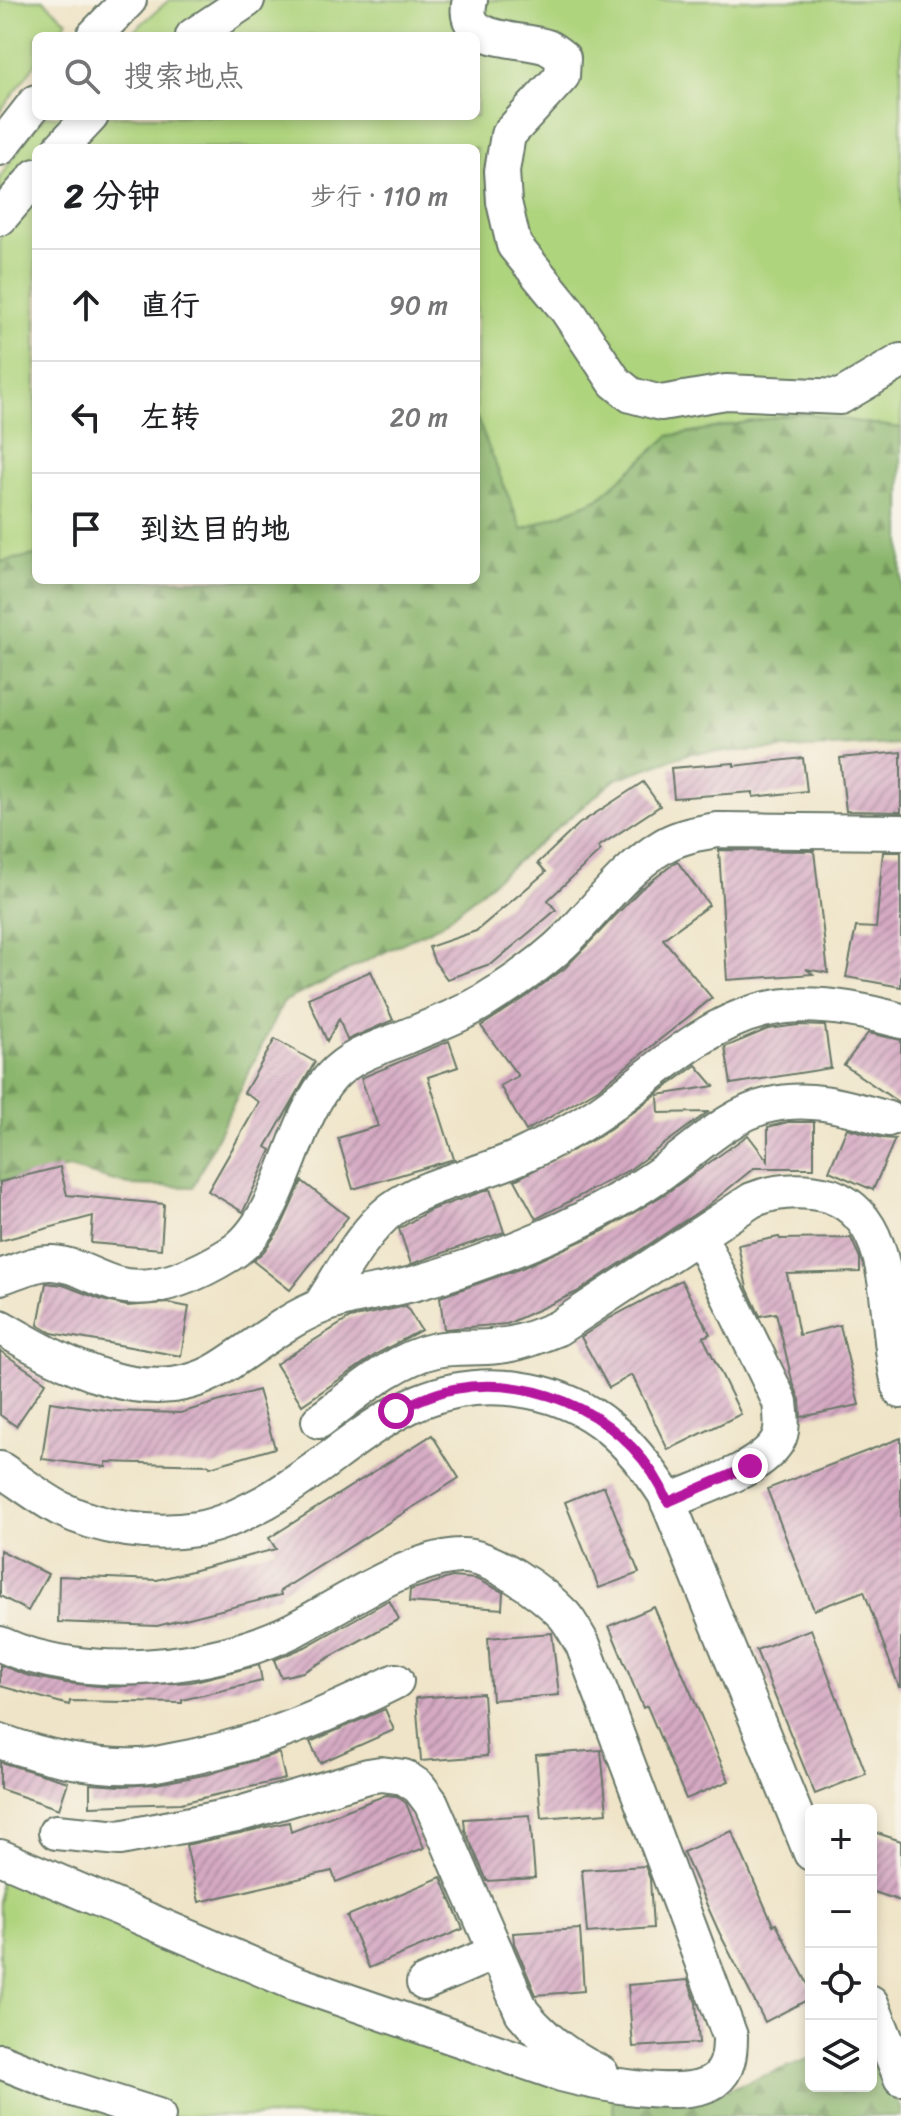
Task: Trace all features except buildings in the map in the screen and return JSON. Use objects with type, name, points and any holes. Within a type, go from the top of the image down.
[{"type":"street","points":[[98,32],[129,0]]},
{"type":"street","points":[[199,32],[247,0]]},
{"type":"street","points":[[470,0],[470,20],[477,29],[490,36],[549,48],[563,58],[562,76],[508,135],[502,171],[504,202],[514,245],[567,310],[615,382],[623,389],[644,401],[661,403],[726,392],[840,397],[901,361]]},
{"type":"street","points":[[0,148],[32,107]]},
{"type":"street","points":[[65,144],[87,120]]},
{"type":"street","points":[[0,218],[32,181]]},
{"type":"street","points":[[0,1277],[53,1263],[68,1265],[116,1284],[154,1285],[207,1267],[233,1253],[245,1243],[261,1220],[316,1100],[343,1065],[363,1053],[465,1012],[491,997],[566,940],[638,865],[666,845],[690,835],[717,830],[901,832]]},
{"type":"street","points":[[320,1306],[370,1231],[391,1210],[418,1194],[520,1157],[563,1134],[607,1107],[703,1037],[733,1021],[763,1010],[790,1006],[830,1007],[901,1021]]},
{"type":"street","points":[[0,1327],[95,1374],[136,1385],[180,1386],[218,1369],[320,1306],[414,1284],[548,1236],[666,1169],[714,1132],[769,1105],[808,1100],[888,1119]]},
{"type":"street","points":[[319,1421],[378,1378],[409,1360],[435,1350],[497,1347],[524,1342],[558,1328],[752,1200],[766,1194],[805,1191],[840,1199],[853,1206],[869,1218],[883,1236],[894,1274],[893,1353],[901,1391]]},
{"type":"street","points":[[668,1502],[750,1466],[765,1455],[779,1439],[782,1418],[780,1402],[699,1235]]},
{"type":"street","points":[[0,1469],[50,1502],[83,1519],[167,1532],[200,1529],[249,1510],[282,1492],[379,1422],[411,1404],[452,1390],[490,1387],[540,1392],[562,1399],[587,1412],[632,1447],[668,1502],[805,1838]]},
{"type":"street","points":[[0,1488],[50,1502]]},
{"type":"street","points":[[0,1644],[33,1655],[103,1667],[191,1661],[262,1644],[426,1563],[464,1555],[486,1561],[546,1598],[566,1617],[583,1645],[730,2036],[726,2067],[714,2081],[686,2090],[600,2084],[561,2074],[295,1983],[0,1857]]},
{"type":"street","points":[[0,1741],[21,1749],[90,1763],[140,1766],[197,1757],[248,1743],[349,1705],[396,1681]]},
{"type":"street","points":[[56,1832],[120,1838],[236,1815],[368,1776],[404,1777],[419,1787],[431,1803],[522,2012],[537,2031],[582,2064],[630,2086]]},
{"type":"street","points":[[424,1983],[496,1952]]},
{"type":"street","points":[[877,2018],[901,2078]]},
{"type":"street","points":[[0,2061],[63,2086],[158,2116]]},
{"type":"green space","points":[[0,0],[43,0],[67,21],[59,32],[32,32],[32,68],[0,112]]},
{"type":"green space","points":[[169,0],[901,0],[901,428],[799,413],[669,436],[598,499],[521,530],[480,426],[480,144],[32,144],[32,556],[0,562],[0,177],[42,120],[480,120],[480,32],[133,32]]},
{"type":"green space","points":[[799,413],[901,428],[901,744],[690,753],[616,779],[442,924],[283,1002],[193,1187],[129,1185],[69,1168],[0,1181],[0,562],[32,556],[32,584],[480,584],[480,426],[522,530],[598,499],[669,436]]},
{"type":"green space","points":[[0,1858],[612,2096],[614,2116],[0,2116]]},
{"type":"green space","points":[[877,2059],[901,2108],[901,2116],[614,2116],[612,2096],[694,2102],[805,2060],[805,2092],[877,2092]]},
{"type":"route","points":[[396,1411],[452,1390],[468,1388],[514,1388],[562,1399],[605,1424],[632,1447],[668,1502],[750,1466]]}]
